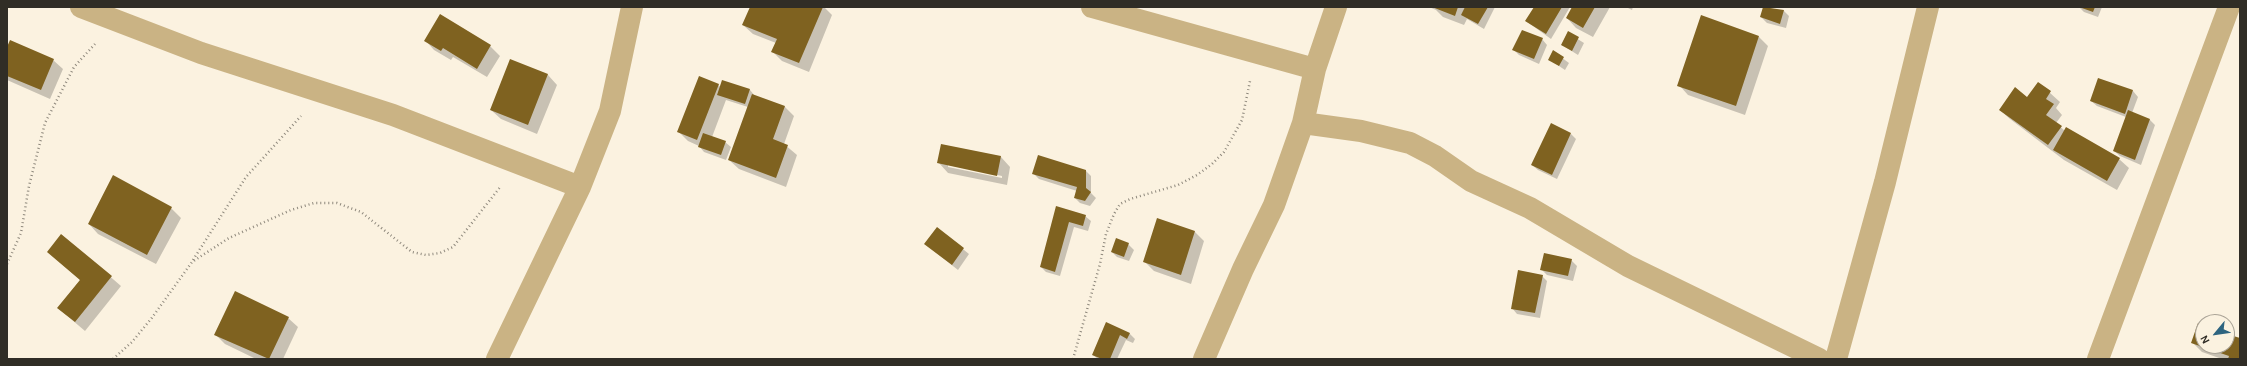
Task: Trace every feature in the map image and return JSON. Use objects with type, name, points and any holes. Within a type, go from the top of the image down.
[{"type":"street","points":[[81,7],[201,53],[393,115],[580,187]]},
{"type":"street","points":[[497,359],[580,187],[610,111],[632,7]]},
{"type":"street","points":[[1092,7],[1315,69]]},
{"type":"street","points":[[1204,359],[1243,269],[1274,205],[1303,123],[1315,69],[1336,7]]},
{"type":"street","points":[[1836,359],[1885,182],[1928,7]]},
{"type":"street","points":[[2098,359],[2229,7]]},
{"type":"street","points":[[1303,123],[1360,131],[1410,143],[1435,156],[1471,181],[1530,208],[1628,266],[1820,359]]},
{"type":"path","points":[[7,264],[21,233],[29,186],[45,123],[74,67],[115,21]]},
{"type":"path","points":[[1073,359],[1100,264],[1106,234],[1114,214],[1120,204],[1130,198],[1178,184],[1197,176],[1224,152],[1242,120],[1255,53]]},
{"type":"path","points":[[113,359],[132,342],[151,319],[192,262],[246,177],[324,92]]},
{"type":"path","points":[[192,262],[229,238],[291,210],[314,203],[337,203],[361,212],[412,252],[426,255],[440,253],[453,247],[520,163]]},
{"type":"building","points":[[750,7],[823,7],[799,63],[771,52],[777,39],[742,25]]},
{"type":"building","points":[[1432,7],[1458,7],[1455,16]]},
{"type":"building","points":[[1465,7],[1488,7],[1478,24],[1461,15]]},
{"type":"building","points":[[1534,7],[1562,7],[1546,34],[1525,21]]},
{"type":"building","points":[[1572,7],[1595,7],[1583,28],[1566,18]]},
{"type":"building","points":[[1763,7],[1784,10],[1780,24],[1760,17]]},
{"type":"building","points":[[2079,7],[2095,7],[2093,12]]},
{"type":"building","points":[[440,14],[491,45],[477,69],[443,48],[441,51],[424,41]]},
{"type":"building","points":[[1701,15],[1759,36],[1736,106],[1677,86]]},
{"type":"building","points":[[1522,30],[1543,38],[1534,59],[1512,50]]},
{"type":"building","points":[[1568,31],[1579,37],[1572,51],[1561,45]]},
{"type":"building","points":[[10,40],[54,59],[41,90],[7,76],[7,47]]},
{"type":"building","points":[[1553,50],[1564,57],[1559,66],[1548,60]]},
{"type":"building","points":[[510,59],[548,74],[528,125],[490,110]]},
{"type":"building","points":[[699,76],[719,84],[697,140],[677,132]]},
{"type":"building","points":[[2098,78],[2133,90],[2125,114],[2090,101]]},
{"type":"building","points":[[722,80],[750,89],[745,104],[717,95]]},
{"type":"building","points":[[2038,82],[2051,91],[2046,99],[2054,104],[2046,115],[2062,126],[2048,145],[1999,110],[2015,87],[2027,97]]},
{"type":"building","points":[[752,94],[785,106],[773,139],[788,145],[776,178],[728,160]]},
{"type":"building","points":[[2128,110],[2150,119],[2135,160],[2113,151]]},
{"type":"building","points":[[1551,123],[1571,133],[1552,175],[1531,165]]},
{"type":"building","points":[[2066,127],[2120,158],[2107,181],[2053,150]]},
{"type":"building","points":[[703,133],[726,141],[721,155],[698,147]]},
{"type":"building","points":[[941,144],[1001,156],[997,176],[937,163]]},
{"type":"building","points":[[1038,155],[1086,170],[1086,188],[1091,192],[1085,201],[1074,198],[1077,187],[1032,174]]},
{"type":"building","points":[[113,175],[172,207],[147,255],[88,224]]},
{"type":"building","points":[[1056,206],[1086,215],[1083,226],[1069,222],[1055,272],[1040,267]]},
{"type":"building","points":[[1157,218],[1195,231],[1181,275],[1143,262]]},
{"type":"building","points":[[937,227],[964,248],[952,265],[924,244]]},
{"type":"building","points":[[61,234],[112,276],[75,322],[57,308],[80,280],[47,252]]},
{"type":"building","points":[[1116,238],[1129,243],[1124,257],[1111,252]]},
{"type":"building","points":[[1544,253],[1572,259],[1568,276],[1540,270]]},
{"type":"building","points":[[1518,270],[1543,275],[1535,313],[1511,309]]},
{"type":"building","points":[[235,291],[289,317],[269,359],[214,335]]},
{"type":"building","points":[[1106,322],[1130,333],[1127,339],[1120,335],[1110,359],[1102,359],[1092,355]]},
{"type":"building","points":[[2195,332],[2195,344],[2191,343]]},
{"type":"building","points":[[2235,336],[2240,338],[2240,359],[2228,359],[2229,356],[2223,354],[2235,354]]}]
